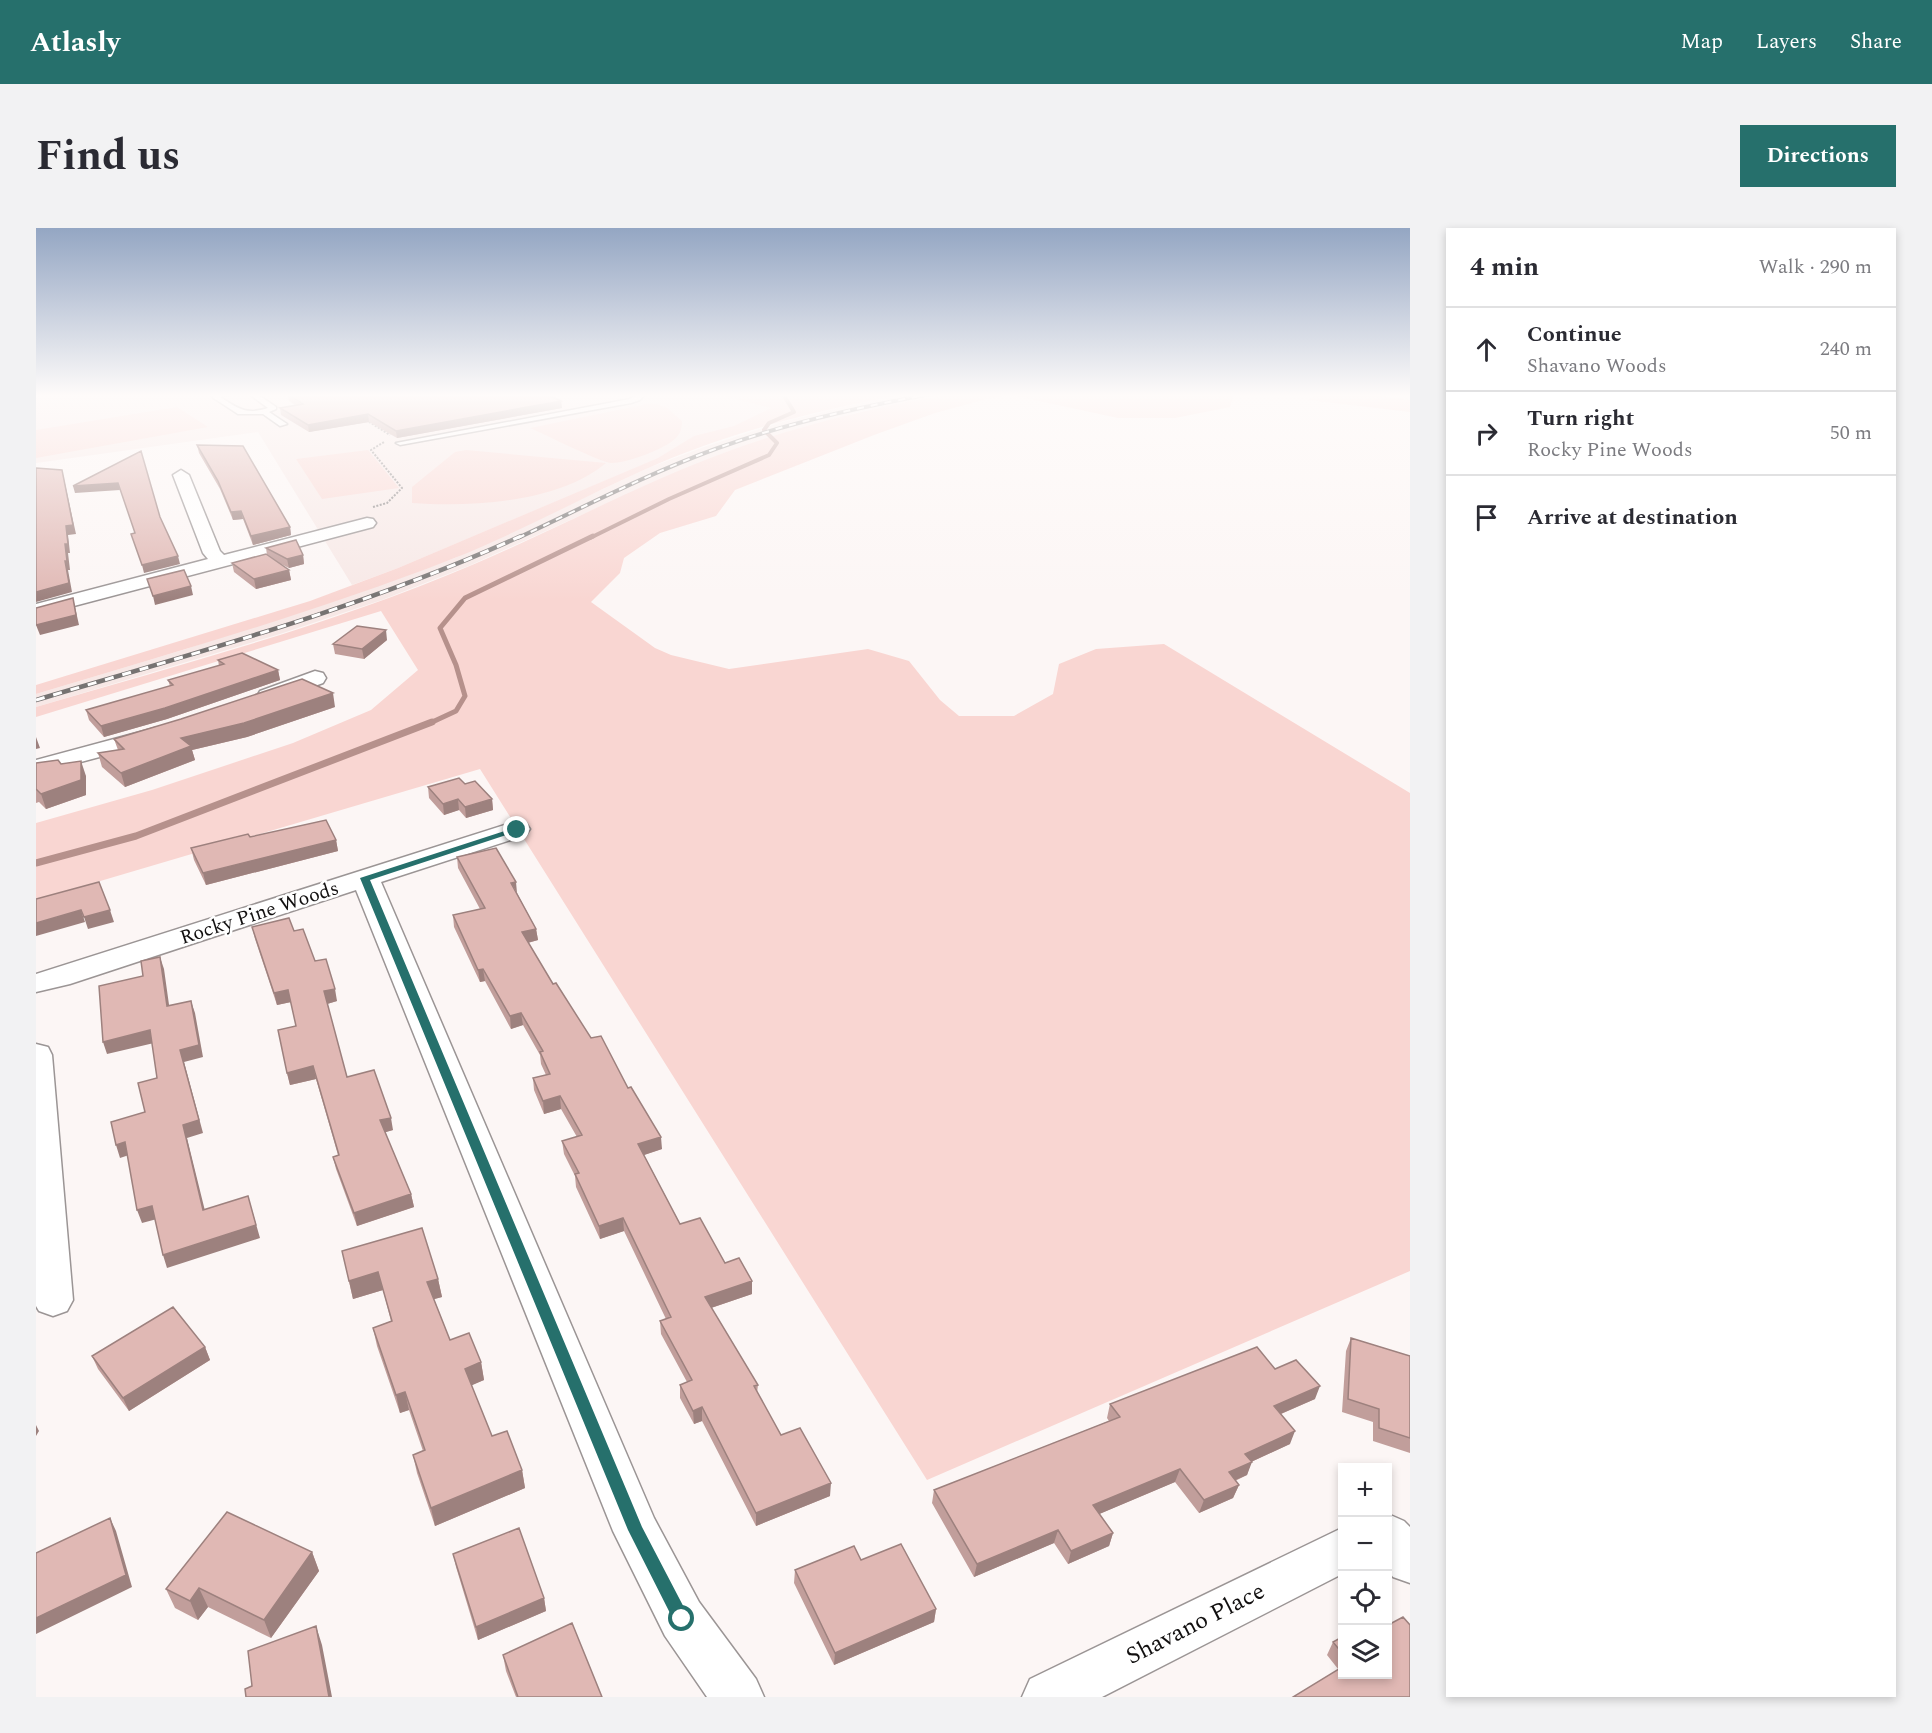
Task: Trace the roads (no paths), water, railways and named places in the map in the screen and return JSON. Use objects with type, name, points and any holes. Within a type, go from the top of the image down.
[{"type":"street","points":[[181,475],[212,553],[221,562]]},
{"type":"street","points":[[36,610],[367,523]]},
{"type":"street","points":[[250,703],[315,678]]},
{"type":"street","points":[[36,767],[174,729]]},
{"type":"street","name":"Rocky Pine Woods","points":[[36,983],[71,974],[517,830]]},
{"type":"street","points":[[365,878],[636,1530],[682,1619],[738,1697]]},
{"type":"street","points":[[36,1055],[53,1300]]},
{"type":"street","points":[[1392,1541],[1410,1561]]},
{"type":"street","name":"Shavano Place","points":[[1048,1697],[1338,1552]]},
{"type":"waterway","points":[[590,538],[669,499],[752,463]]},
{"type":"waterway","points":[[428,724],[456,711],[465,696],[456,665],[440,628],[465,598],[593,536]]},
{"type":"waterway","points":[[36,863],[136,836],[432,722]]},
{"type":"railway","points":[[518,538],[681,463]]},
{"type":"railway","points":[[36,700],[282,627],[403,585],[521,536]]}]
